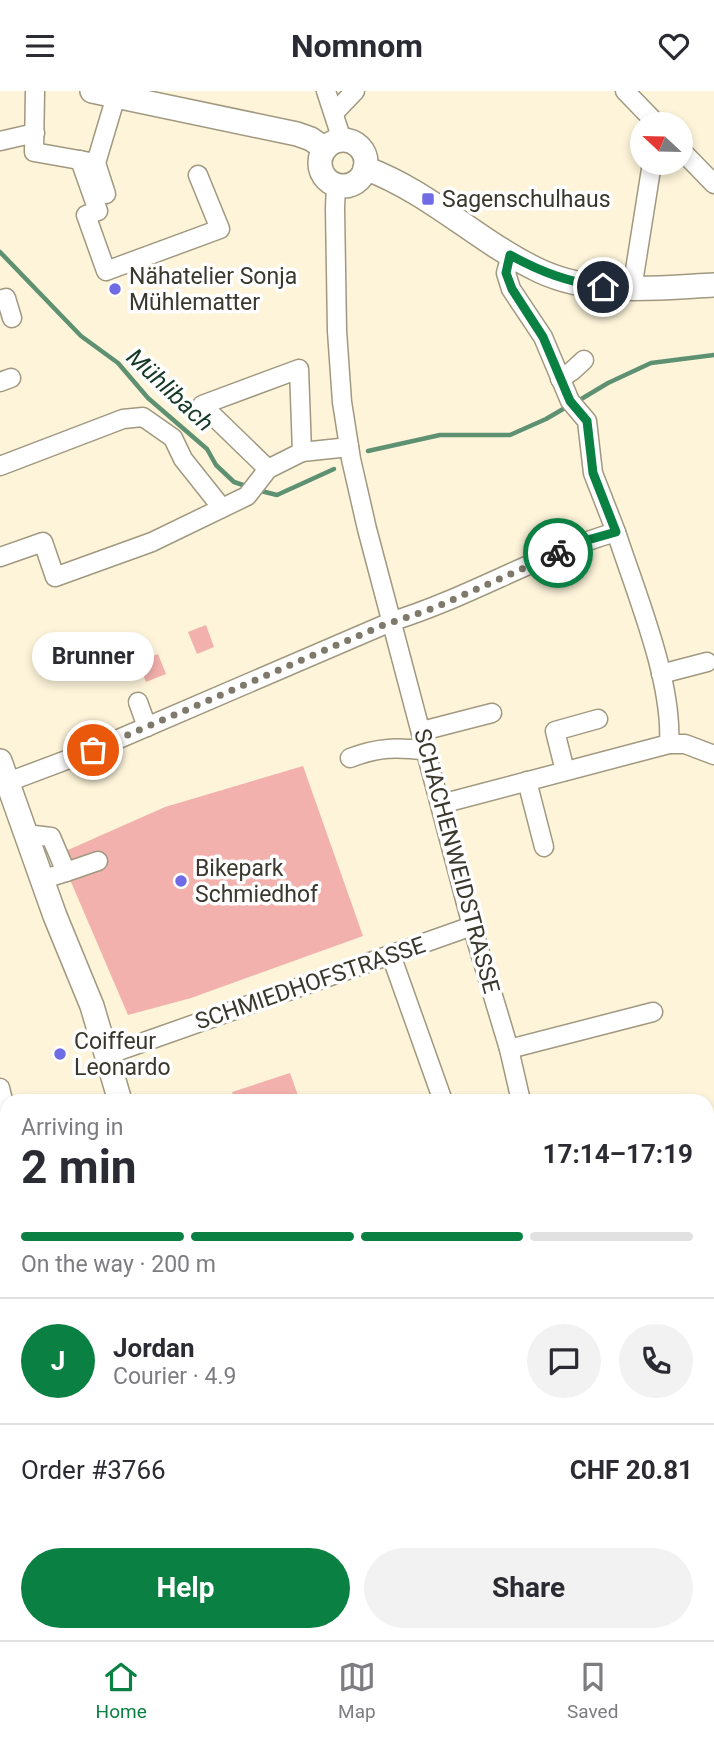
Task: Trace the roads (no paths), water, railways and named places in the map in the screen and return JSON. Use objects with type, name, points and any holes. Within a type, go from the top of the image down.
[{"type":"main road","points":[[92,91],[333,144],[358,145],[363,152],[365,168],[351,184],[337,185],[323,174],[321,157],[333,144]]},
{"type":"main road","points":[[365,168],[418,192],[510,255],[541,272],[574,282],[632,289],[714,285]]},
{"type":"main road","points":[[4,771],[41,880],[92,1006],[118,1094]]},
{"type":"street","points":[[35,91],[34,152],[88,162]]},
{"type":"street","points":[[326,91],[334,113],[333,144]]},
{"type":"street","points":[[334,113],[355,91]]},
{"type":"street","points":[[625,91],[645,112]]},
{"type":"street","points":[[116,96],[88,162],[98,211],[86,215],[106,271],[220,229],[198,175]]},
{"type":"street","points":[[0,141],[35,133]]},
{"type":"street","points":[[88,162],[106,194]]},
{"type":"street","points":[[693,162],[714,184]]},
{"type":"street","points":[[632,289],[650,175]]},
{"type":"street","name":"SCHACHENWEIDSTRASSE","points":[[337,185],[337,331],[342,402],[349,447],[367,529],[519,1094]]},
{"type":"street","points":[[510,255],[506,273],[512,289],[543,337],[570,401],[587,421],[593,473],[616,532],[661,674],[670,725],[669,744]]},
{"type":"street","points":[[0,300],[6,298],[12,318]]},
{"type":"street","points":[[559,379],[584,360]]},
{"type":"street","points":[[264,475],[202,405],[299,369],[302,452]]},
{"type":"street","points":[[0,466],[123,419],[144,417],[173,438],[183,459],[222,508]]},
{"type":"street","points":[[0,557],[43,542],[55,577],[152,542],[247,496],[264,475],[302,452],[349,447]]},
{"type":"street","points":[[4,771],[148,727],[393,621],[434,608],[584,541],[616,532]]},
{"type":"street","points":[[661,674],[707,662]]},
{"type":"street","points":[[138,702],[148,727]]},
{"type":"street","points":[[422,731],[492,713]]},
{"type":"street","points":[[565,771],[555,731],[598,719]]},
{"type":"street","points":[[441,804],[669,744],[685,744],[714,755]]},
{"type":"street","points":[[350,758],[393,747],[427,751]]},
{"type":"street","points":[[527,781],[544,847]]},
{"type":"street","points":[[26,834],[51,837],[66,873]]},
{"type":"street","points":[[41,880],[97,861]]},
{"type":"street","name":"SCHMIEDHOFSTRASSE","points":[[107,1055],[472,926]]},
{"type":"street","points":[[391,954],[441,1094]]},
{"type":"street","points":[[509,1049],[653,1012]]},
{"type":"waterway","name":"Mühlibach","points":[[0,252],[81,336],[118,363],[148,398],[207,449],[216,465],[234,482],[249,487]]},
{"type":"waterway","name":"Mühlibach","points":[[578,401],[608,383],[651,363],[714,355]]},
{"type":"waterway","name":"Mühlibach","points":[[368,451],[440,435],[510,435],[570,405]]},
{"type":"waterway","name":"Mühlibach","points":[[257,490],[277,495],[334,469]]},
{"type":"place","name":"Sagenschulhaus","points":[[428,199]]},
{"type":"place","name":"Nähatelier Sonja Mühlematter","points":[[115,289]]},
{"type":"place","name":"Brunner","points":[[93,750]]},
{"type":"place","name":"Bikepark Schmiedhof","points":[[181,881]]},
{"type":"place","name":"Coiffeur Leonardo","points":[[60,1054]]}]
